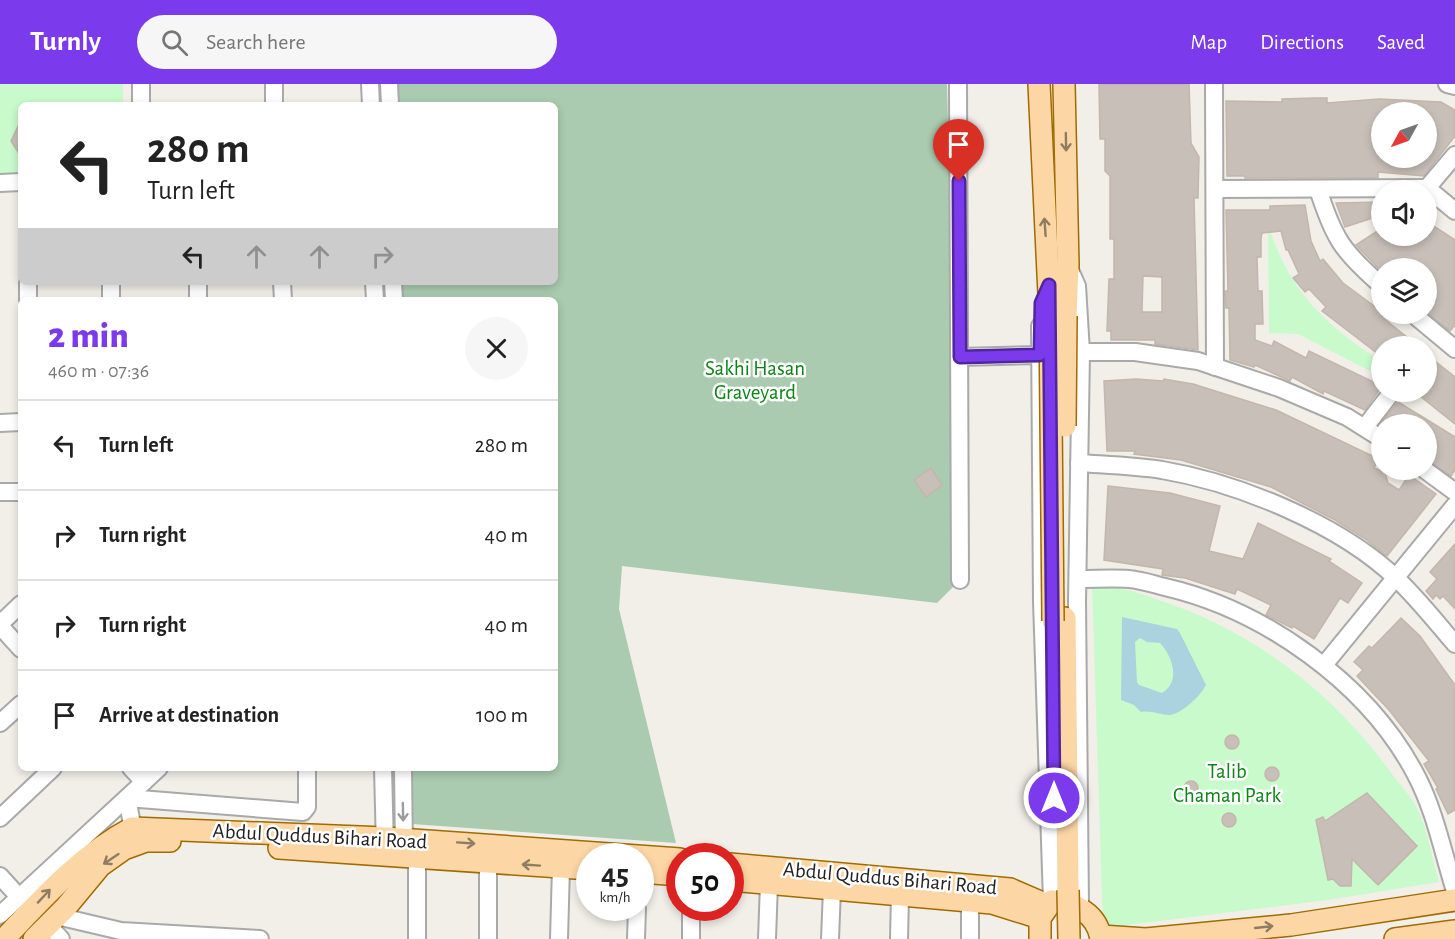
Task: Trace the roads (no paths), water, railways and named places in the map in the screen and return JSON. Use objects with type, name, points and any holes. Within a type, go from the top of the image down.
[{"type":"main road","points":[[1039,84],[1049,285],[1058,316],[1069,939]]},
{"type":"main road","points":[[1056,939],[1058,316],[1068,265],[1065,84]]},
{"type":"main road","points":[[50,930],[100,866],[134,836]]},
{"type":"main road","points":[[4,939],[71,868],[102,844],[134,836]]},
{"type":"main road","name":"Abdul Quddus Bihari Road","points":[[134,836],[666,859]]},
{"type":"main road","name":"Abdul Quddus Bihari Road","points":[[399,849],[488,862],[576,868]]},
{"type":"main road","name":"Abdul Quddus Bihari Road","points":[[744,865],[1010,889],[1046,908]]},
{"type":"main road","name":"Abdul Quddus Bihari Road","points":[[744,881],[1046,908]]},
{"type":"main road","points":[[1040,939],[1046,908],[1080,907],[1099,927],[1101,938],[1146,939],[1292,932],[1455,900]]},
{"type":"main road","points":[[1395,939],[1455,931]]},
{"type":"street","points":[[141,84],[141,102]]},
{"type":"street","points":[[274,84],[274,102]]},
{"type":"street","points":[[370,84],[371,102]]},
{"type":"street","points":[[389,84],[390,102]]},
{"type":"street","points":[[958,84],[960,580]]},
{"type":"street","points":[[1214,84],[1215,367]]},
{"type":"street","points":[[1448,84],[1455,86]]},
{"type":"street","points":[[1434,180],[1455,154]]},
{"type":"street","points":[[0,183],[18,182]]},
{"type":"street","points":[[1215,189],[1371,189]]},
{"type":"street","points":[[1318,189],[1330,227],[1344,251],[1371,276]]},
{"type":"street","points":[[1437,196],[1455,211]]},
{"type":"street","points":[[1068,265],[1077,286],[1080,352],[1077,601],[1080,907]]},
{"type":"street","points":[[1046,908],[1040,355],[1041,303],[1049,285]]},
{"type":"street","points":[[1437,342],[1455,349]]},
{"type":"street","points":[[1080,352],[1135,352],[1198,362],[1279,388],[1371,431]]},
{"type":"street","points":[[960,357],[1040,355]]},
{"type":"street","points":[[1365,427],[1384,402]]},
{"type":"street","points":[[0,423],[18,422]]},
{"type":"street","points":[[1080,463],[1160,470],[1189,476],[1275,505],[1338,536],[1396,578],[1455,644]]},
{"type":"street","points":[[1437,479],[1455,492]]},
{"type":"street","points":[[0,492],[18,492]]},
{"type":"street","points":[[1324,664],[1455,505]]},
{"type":"street","points":[[1079,579],[1131,579],[1211,600],[1252,618],[1324,664],[1379,723],[1416,774],[1429,806],[1455,891]]},
{"type":"street","points":[[1042,601],[1077,601]]},
{"type":"street","points":[[18,607],[0,625],[18,646]]},
{"type":"street","points":[[0,723],[18,707]]},
{"type":"street","points":[[0,818],[50,771]]},
{"type":"street","points":[[134,771],[144,782]]},
{"type":"street","points":[[0,915],[156,771]]},
{"type":"street","points":[[127,798],[303,812],[307,807],[307,771]]},
{"type":"street","points":[[384,771],[417,939]]},
{"type":"street","points":[[399,849],[402,771]]},
{"type":"street","points":[[127,798],[134,836]]},
{"type":"street","points":[[488,862],[488,939]]},
{"type":"street","points":[[559,939],[561,867]]},
{"type":"street","points":[[0,876],[20,897]]},
{"type":"street","points":[[767,939],[769,883]]},
{"type":"street","points":[[830,939],[832,889]]},
{"type":"street","points":[[899,939],[900,895]]},
{"type":"street","points":[[970,901],[970,939]]},
{"type":"street","points":[[636,921],[636,939]]},
{"type":"street","points":[[691,921],[691,939]]},
{"type":"street","points":[[50,930],[260,939]]},
{"type":"water","points":[[1122,617],[1177,629],[1206,685],[1200,694],[1185,708],[1169,715],[1141,712],[1134,705],[1121,700]],"holes":[[[1140,638],[1147,642],[1160,643],[1171,662],[1172,683],[1162,693],[1139,685],[1137,682],[1135,642]]]},
{"type":"park label","name":"Sakhi Hasan Graveyard","points":[[755,380]]},
{"type":"park label","name":"Talib Chaman Park","points":[[1227,783]]}]
